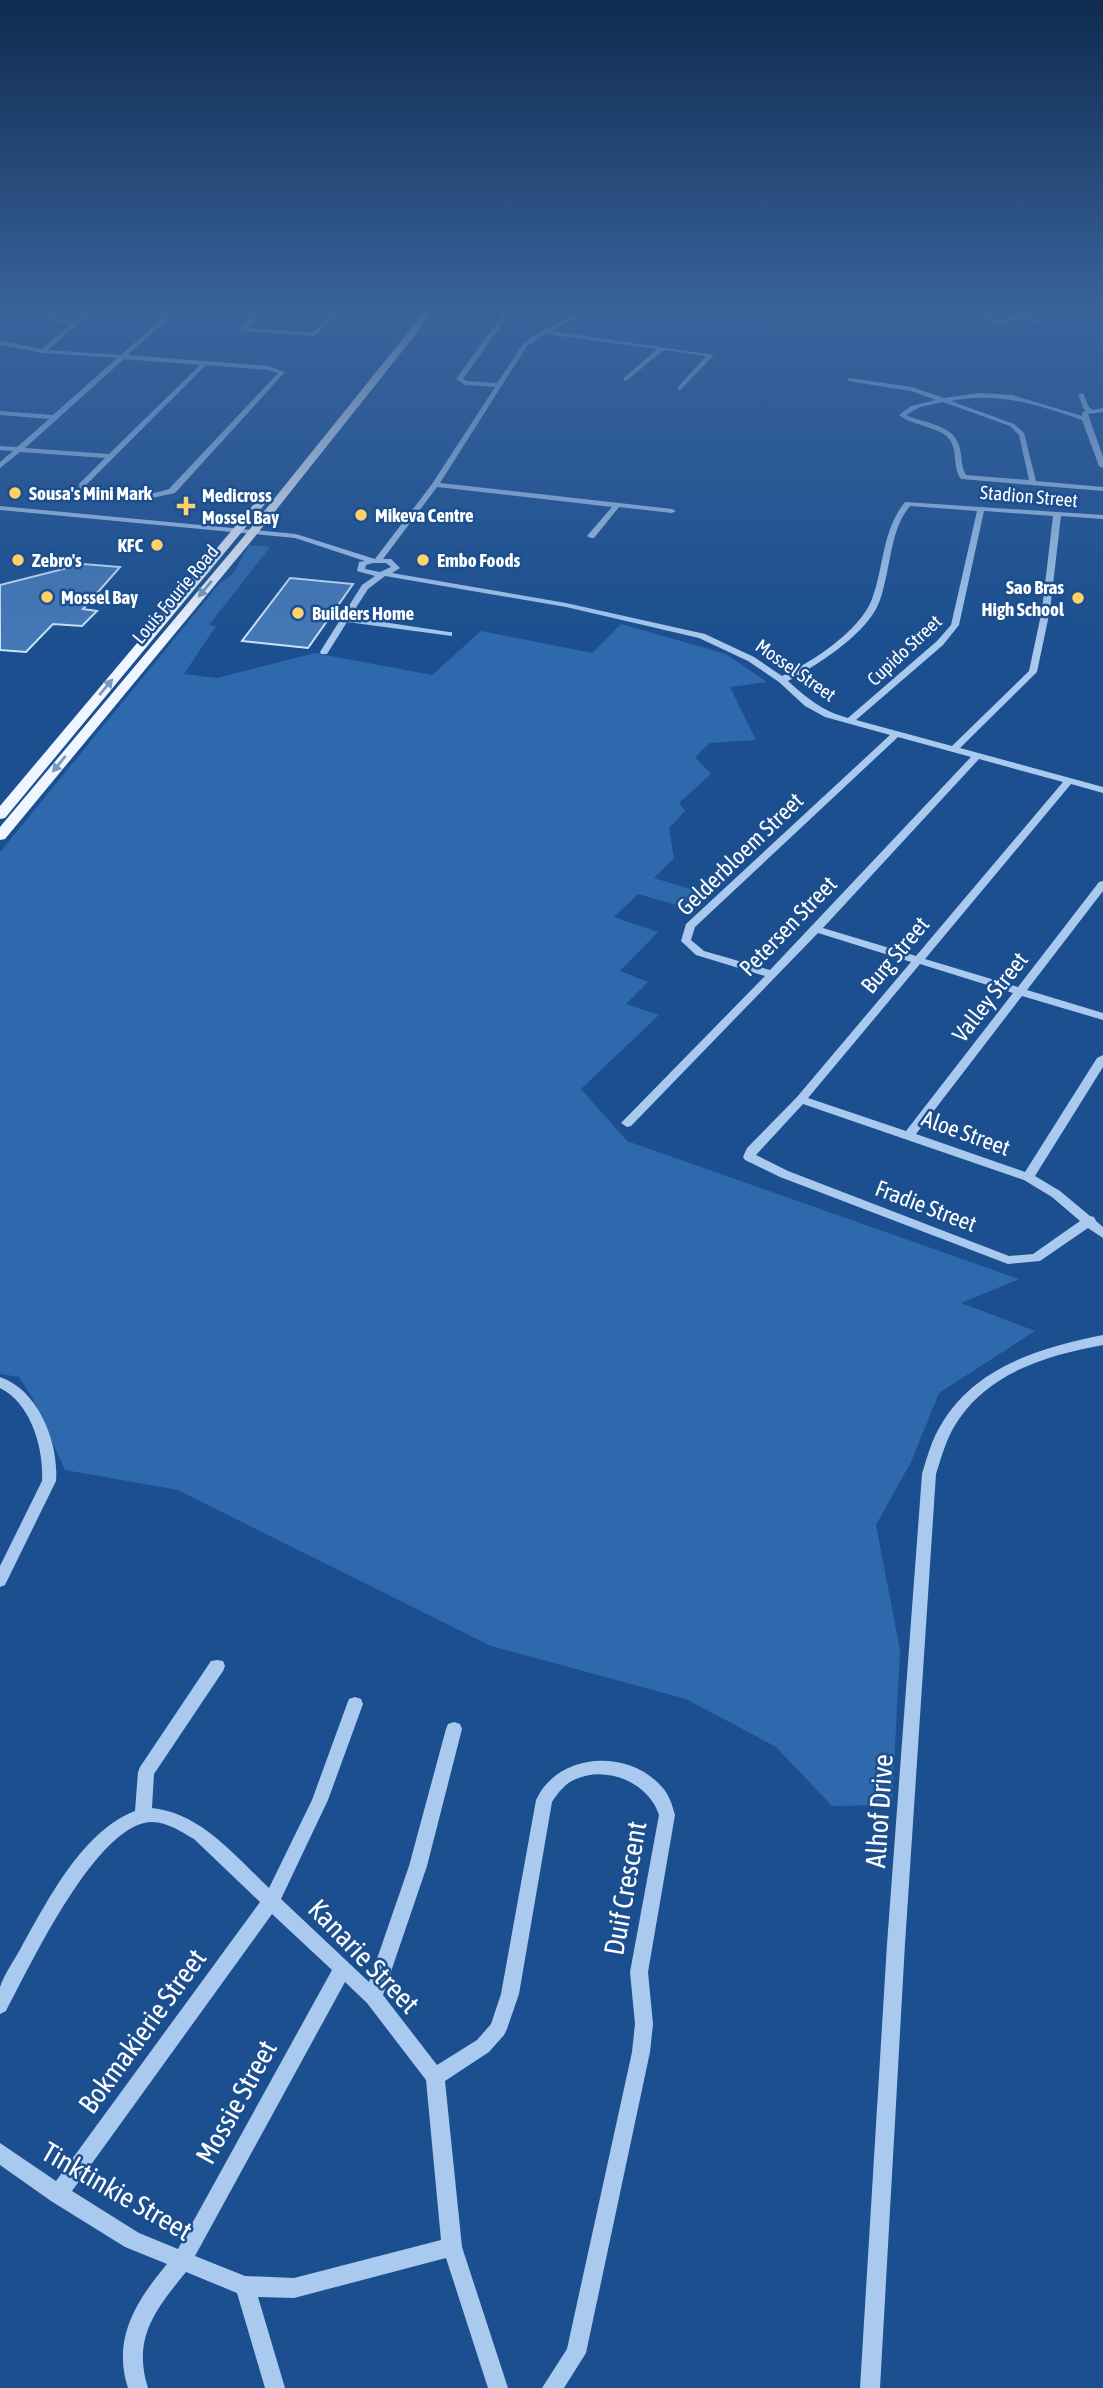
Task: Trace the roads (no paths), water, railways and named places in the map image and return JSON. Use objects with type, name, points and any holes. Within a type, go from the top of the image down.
[{"type":"main road","name":"Louis Fourie Road","points":[[0,836],[333,421]]},
{"type":"main road","name":"Louis Fourie Road","points":[[0,815],[337,421]]},
{"type":"street","points":[[0,466],[50,421]]},
{"type":"street","points":[[145,421],[83,484],[83,489],[148,497],[168,493],[235,421]]},
{"type":"street","points":[[363,569],[391,545],[435,485],[476,421]]},
{"type":"street","points":[[917,421],[950,435],[955,443],[960,473],[977,480],[1103,489]]},
{"type":"street","points":[[997,421],[1021,431],[1033,484]]},
{"type":"street","points":[[1086,421],[1103,466]]},
{"type":"street","points":[[0,447],[110,456]]},
{"type":"street","points":[[435,485],[672,511]]},
{"type":"street","name":"Stadion Street","points":[[782,680],[813,663],[870,613],[901,511],[910,503],[1103,517]]},
{"type":"street","points":[[591,536],[618,504]]},
{"type":"street","points":[[0,508],[243,534],[319,546],[363,569]]},
{"type":"street","name":"Cupido Street","points":[[848,722],[940,643],[955,625],[981,509]]},
{"type":"street","points":[[953,750],[1035,667],[1057,515]]},
{"type":"street","points":[[0,516],[305,538],[354,557],[388,561],[396,568],[467,586]]},
{"type":"street","points":[[388,561],[391,545]]},
{"type":"street","points":[[324,652],[365,587],[396,568]]},
{"type":"street","points":[[363,569],[365,587]]},
{"type":"street","name":"Mossel Street","points":[[363,569],[634,618],[702,636],[751,659],[782,680],[817,711],[895,735],[1103,790]]},
{"type":"street","points":[[345,619],[449,634]]},
{"type":"street","name":"Gelderbloem Street","points":[[771,974],[700,953],[686,941],[685,934],[690,926],[895,735]]},
{"type":"street","name":"Petersen Street","points":[[627,1123],[816,929],[976,757]]},
{"type":"street","name":"Burg Street","points":[[751,1152],[801,1098],[1068,782]]},
{"type":"street","name":"Valley Street","points":[[909,1135],[1103,884]]},
{"type":"street","points":[[816,929],[1103,1017]]},
{"type":"street","points":[[1028,1177],[1103,1058]]},
{"type":"street","name":"Aloe Street","points":[[801,1098],[1028,1177],[1098,1227]]},
{"type":"street","name":"Fradie Street","points":[[751,1152],[751,1161],[1007,1259],[1036,1258],[1098,1227]]},
{"type":"street","name":"Alhof Drive","points":[[870,2388],[896,1944],[931,1463],[944,1426],[959,1406],[989,1379],[1034,1356],[1103,1340]]},
{"type":"street","points":[[0,1382],[16,1389],[23,1399],[50,1454],[52,1466],[49,1481],[0,1581]]},
{"type":"street","points":[[1,2001],[49,1914],[101,1840],[122,1823],[152,1815],[146,1772],[217,1666]]},
{"type":"street","name":"Bokmakierie Street","points":[[58,2194],[272,1900],[320,1800],[355,1704]]},
{"type":"street","points":[[373,1997],[418,1866],[454,1729]]},
{"type":"street","name":"Duif Crescent","points":[[435,2077],[483,2046],[498,2029],[510,1994],[544,1800],[555,1783],[584,1769],[611,1770],[649,1782],[666,1801],[667,1815],[639,1972],[644,2024],[641,2052],[576,2353],[552,2388]]},
{"type":"street","name":"Kanarie Street","points":[[152,1815],[186,1825],[200,1834],[272,1900],[373,1997],[435,2077]]},
{"type":"street","name":"Mossie Street","points":[[138,2388],[134,2380],[133,2354],[136,2330],[147,2303],[181,2262],[342,1970]]},
{"type":"street","points":[[435,2077],[452,2247],[498,2388]]},
{"type":"street","name":"Tinktinkie Street","points":[[0,2153],[58,2194],[132,2239],[181,2262],[245,2286],[294,2288],[452,2247]]},
{"type":"street","points":[[245,2286],[275,2388]]},
{"type":"place","name":"Sousa's Mini Mark","points":[[15,493]]},
{"type":"place","name":"Medicross Mossel Bay","points":[[186,506]]},
{"type":"place","name":"Mikeva Centre","points":[[361,515]]},
{"type":"place","name":"KFC","points":[[157,545]]},
{"type":"place","name":"Zebro's","points":[[18,560]]},
{"type":"place","name":"Embo Foods","points":[[423,560]]},
{"type":"place","name":"Mossel Bay","points":[[47,597]]},
{"type":"place","name":"Sao Bras High School","points":[[1078,598]]},
{"type":"place","name":"Builders Home","points":[[298,613]]}]
